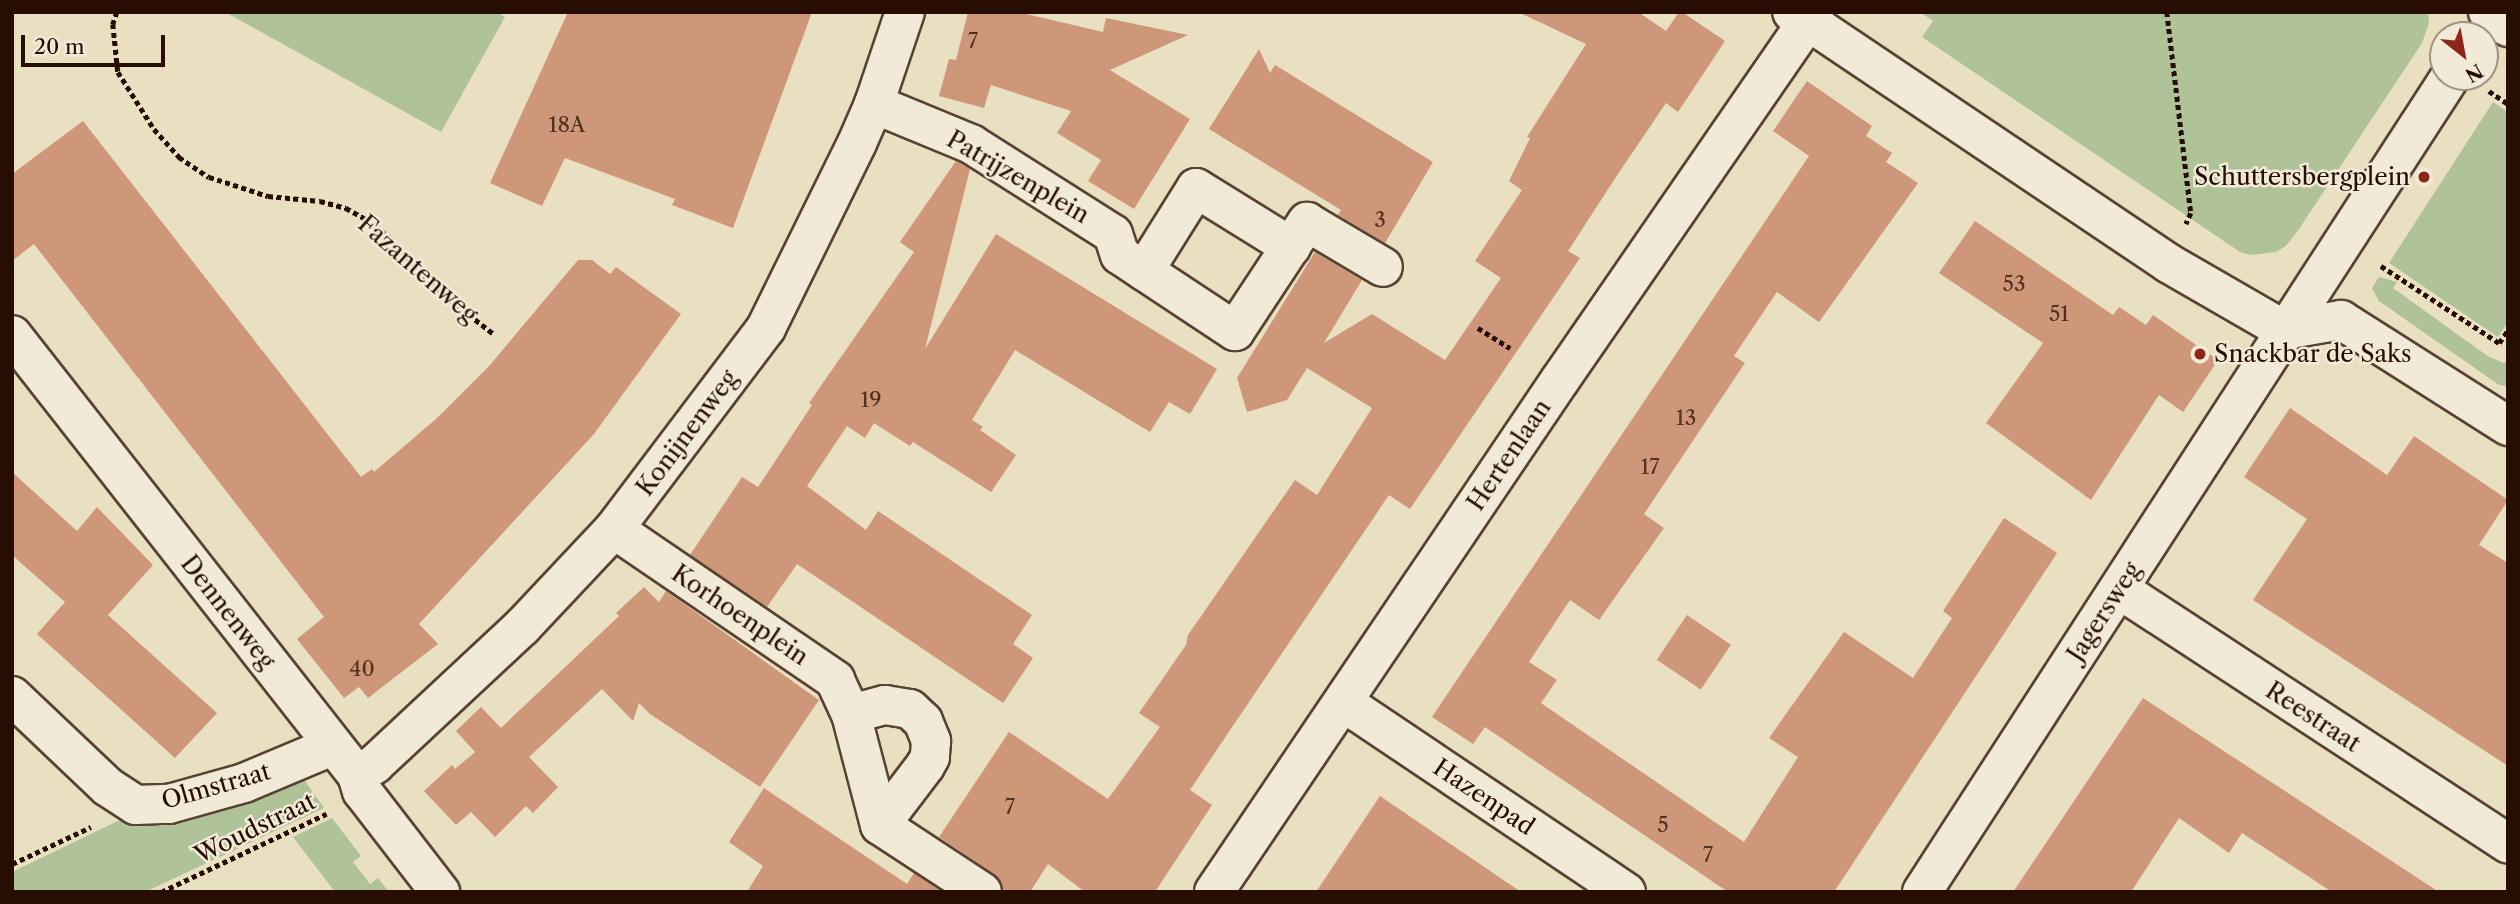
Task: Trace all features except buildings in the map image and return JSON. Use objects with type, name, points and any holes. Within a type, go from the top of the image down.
[{"type":"street","name":"Konijnenweg","points":[[359,783],[375,764],[522,627],[614,529],[766,328],[874,104],[905,12]]},
{"type":"street","points":[[1805,15],[2168,263],[2284,330],[2341,320],[2508,426]]},
{"type":"street","name":"Hertenlaan","points":[[1214,892],[1805,15]]},
{"type":"street","points":[[2284,330],[2441,91]]},
{"type":"street","name":"Patrijzenplein","points":[[874,104],[971,144],[1113,234],[1120,255],[1235,331],[1307,222],[1383,267]]},
{"type":"street","points":[[1144,271],[1196,188],[1290,247]]},
{"type":"street","name":"Jagersweg","points":[[1922,892],[2284,330]]},
{"type":"street","name":"Dennenweg","points":[[12,335],[332,746],[440,892]]},
{"type":"street","name":"Korhoenplein","points":[[614,529],[835,680],[851,715],[880,825]]},
{"type":"street","name":"Reestraat","points":[[2119,589],[2508,844]]},
{"type":"street","name":"Olmstraat","points":[[12,696],[108,786],[136,805],[169,804],[244,783],[332,746]]},
{"type":"street","name":"Hazenpad","points":[[1343,702],[1626,892]]},
{"type":"street","points":[[851,715],[885,705],[910,709],[923,721],[931,741],[930,757],[880,825],[982,892]]},
{"type":"path","name":"Fazantenweg","points":[[117,12],[114,24],[118,72],[154,129],[179,157],[209,177],[268,196],[333,204],[368,220],[390,238],[435,288],[495,335]]},
{"type":"path","points":[[2167,12],[2191,213],[2168,263]]},
{"type":"path","points":[[2343,241],[2499,343],[2508,330]]},
{"type":"path","points":[[1478,328],[1510,348]]},
{"type":"path","name":"Woudstraat","points":[[161,892],[328,813],[359,783]]},
{"type":"path","points":[[12,864],[136,805]]},
{"type":"green space","points":[[225,12],[497,12],[505,17],[441,132]]},
{"type":"green space","points":[[1920,12],[2428,12],[2429,23],[2422,43],[2286,246],[2276,252],[2251,255],[2240,252],[1922,37],[1933,21]]},
{"type":"green space","points":[[2493,102],[2508,112],[2508,322],[2498,337],[2389,263]]},
{"type":"green space","points":[[2379,277],[2397,282],[2393,288],[2489,357],[2504,363],[2508,361],[2508,386],[2499,385],[2379,301],[2372,288]]},
{"type":"green space","points":[[300,774],[324,808],[145,892],[12,892],[12,872],[122,819],[138,825],[161,826],[190,820]]},
{"type":"green space","points":[[332,818],[361,856],[353,862],[370,884],[378,878],[389,892],[335,892],[293,837]]},
{"type":"place","name":"Schuttersbergplein","points":[[2424,177]]},
{"type":"place","name":"Snackbar de Saks","points":[[2200,354]]}]
